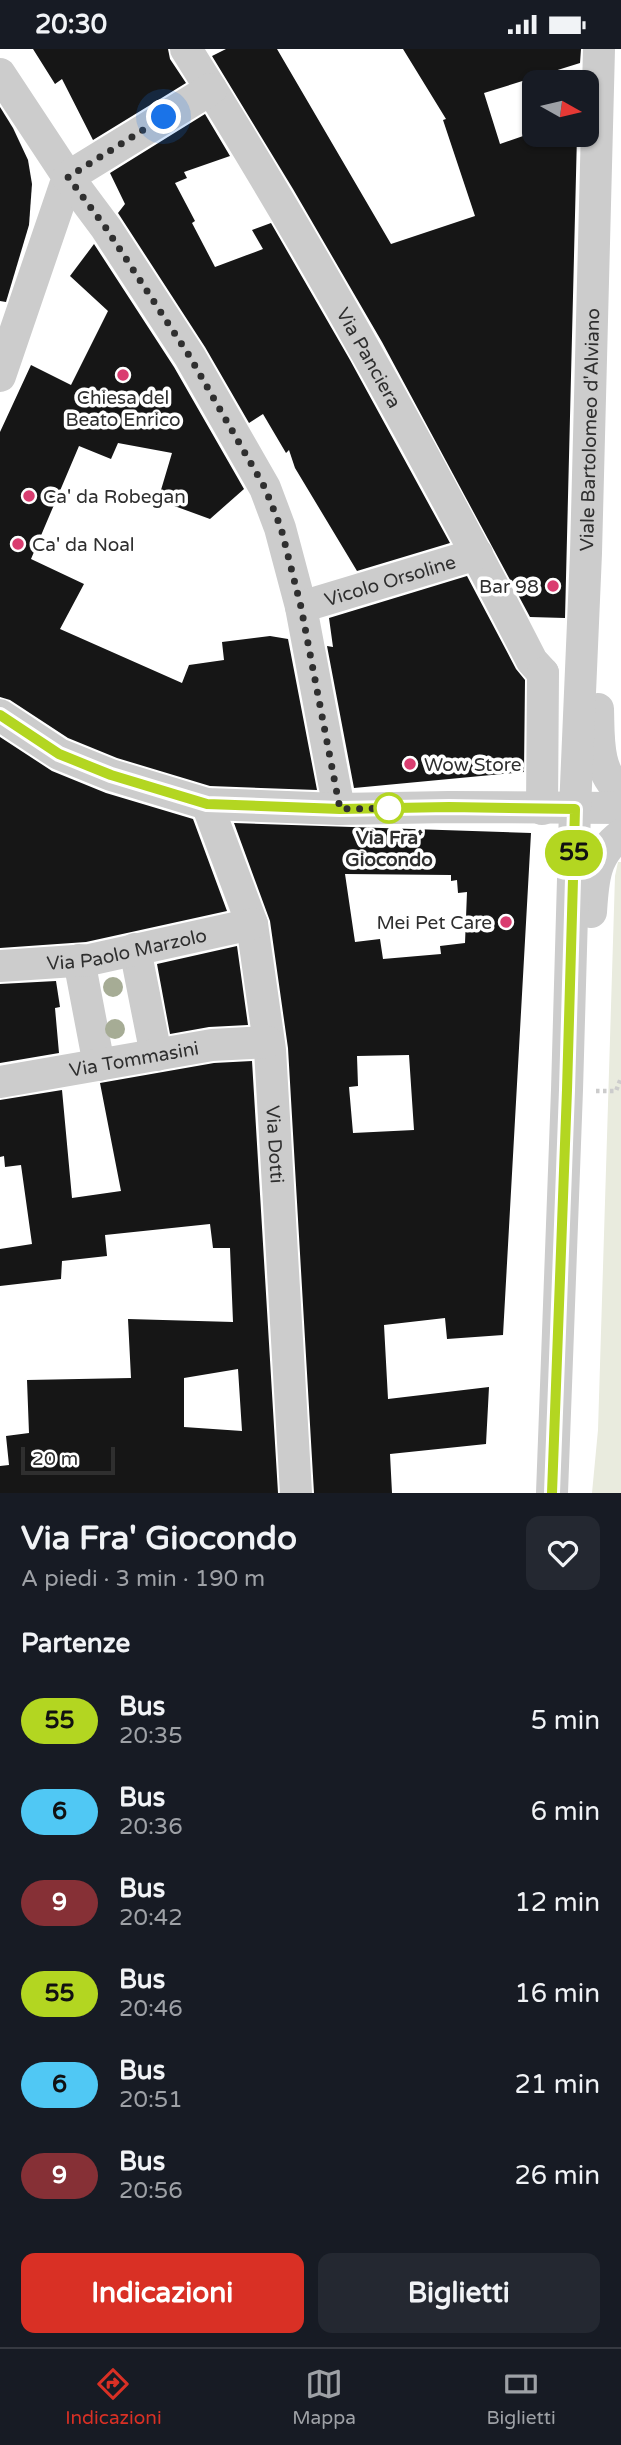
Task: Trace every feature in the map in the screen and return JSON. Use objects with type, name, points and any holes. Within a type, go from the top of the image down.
[{"type":"street","name":"Via Panciera","points":[[186,49],[283,204],[477,554],[532,661],[543,673]]},
{"type":"street","name":"Viale Bartolomeo d'Alviano","points":[[567,1090],[575,809],[583,646],[599,49]]},
{"type":"street","points":[[0,74],[68,177],[106,228],[190,357],[265,488],[281,528],[301,607],[340,809]]},
{"type":"street","points":[[0,376],[68,177],[211,89]]},
{"type":"street","name":"Vicolo Orsoline","points":[[301,607],[477,554]]},
{"type":"street","points":[[542,809],[543,673],[568,673],[583,646]]},
{"type":"street","points":[[583,646],[597,698],[599,750],[603,768],[621,792]]},
{"type":"street","points":[[0,715],[59,754],[111,775],[207,804],[340,809],[621,808]]},
{"type":"street","name":"Via Dotti","points":[[207,804],[252,924],[268,1042],[296,1493]]},
{"type":"street","points":[[552,1493],[567,1090],[587,985],[593,877],[604,851],[621,835]]},
{"type":"street","name":"Via Paolo Marzolo","points":[[0,966],[79,960],[252,924]]},
{"type":"street","points":[[135,950],[156,1055]]},
{"type":"street","points":[[79,960],[99,1065]]},
{"type":"street","name":"Via Tommasini","points":[[0,1082],[212,1045],[268,1042]]},
{"type":"path","points":[[616,1091],[621,1078]]},
{"type":"shaded area","points":[[618,862],[621,862],[621,1493],[592,1493],[598,1430],[615,876]]},
{"type":"building","points":[[33,49],[168,49],[170,59],[186,83],[93,140],[62,79],[55,84]]},
{"type":"building","points":[[226,49],[277,49],[391,244],[475,216],[443,120],[446,119],[403,49],[581,49],[580,63],[558,70],[522,70],[522,81],[484,93],[500,144],[522,136],[522,147],[577,147],[565,618],[530,617],[382,342],[212,56]]},
{"type":"building","points":[[0,107],[28,160],[32,184],[29,225],[6,302],[0,301]]},
{"type":"building","points":[[205,114],[230,156],[184,172],[187,178],[175,183],[215,267],[263,249],[252,230],[271,223],[450,543],[357,571],[295,468],[289,450],[286,453],[263,414],[249,423],[205,347],[118,213],[125,204],[110,173]]},
{"type":"building","points":[[94,244],[174,367],[244,489],[210,519],[158,500],[172,453],[118,443],[111,459],[79,446],[31,559],[84,584],[60,629],[182,683],[189,665],[224,660],[222,642],[270,636],[288,639],[317,790],[210,786],[117,758],[68,738],[10,700],[0,697],[0,432],[31,365],[71,385],[108,311],[70,276]]},
{"type":"building","points":[[467,576],[516,669],[525,680],[524,772],[354,788],[327,646],[333,647],[329,618]]},
{"type":"building","points":[[0,737],[52,771],[106,793],[193,819],[227,911],[86,942],[0,948]]},
{"type":"building","points":[[234,823],[531,833],[503,1335],[447,1339],[445,1318],[384,1325],[388,1399],[489,1387],[486,1444],[390,1454],[392,1493],[314,1493],[288,1048],[270,921]],"holes":[[[345,874],[451,875],[451,881],[457,880],[458,893],[467,892],[465,943],[440,946],[441,954],[383,959],[380,939],[355,942]],[[409,1055],[414,1130],[353,1133],[349,1087],[358,1086],[357,1056]]]},
{"type":"building","points":[[237,946],[248,1025],[209,1027],[170,1034],[157,964]]},
{"type":"building","points":[[56,981],[60,1007],[55,1008],[59,1053],[0,1063],[0,984]]},
{"type":"building","points":[[252,1061],[278,1493],[0,1493],[0,1466],[9,1465],[6,1436],[29,1433],[27,1380],[131,1378],[128,1319],[233,1322],[230,1248],[213,1248],[210,1224],[105,1235],[107,1256],[62,1261],[61,1279],[0,1286],[0,1249],[32,1244],[21,1165],[5,1167],[4,1156],[0,1157],[0,1100],[62,1090],[72,1198],[121,1191],[100,1083],[214,1063]],"holes":[[[238,1369],[242,1431],[184,1427],[184,1378]]]},
{"type":"bus line","name":"55","points":[[0,715],[59,754],[111,775],[207,804],[340,809],[575,809],[552,1493]]},
{"type":"place","name":"Chiesa del Beato Enrico","points":[[123,375]]},
{"type":"place","name":"Ca' da Robegan","points":[[29,496]]},
{"type":"place","name":"Ca' da Noal","points":[[18,544]]},
{"type":"place","name":"Bar 98","points":[[553,586]]},
{"type":"place","name":"Wow Store","points":[[410,764]]},
{"type":"place","name":"Via Fra' Giocondo","points":[[389,808]]},
{"type":"place","name":"Mei Pet Care","points":[[506,922]]},
{"type":"route","points":[[164,117],[68,177],[106,228],[190,357],[265,488],[281,528],[301,607],[340,809],[394,808],[389,808]]}]
